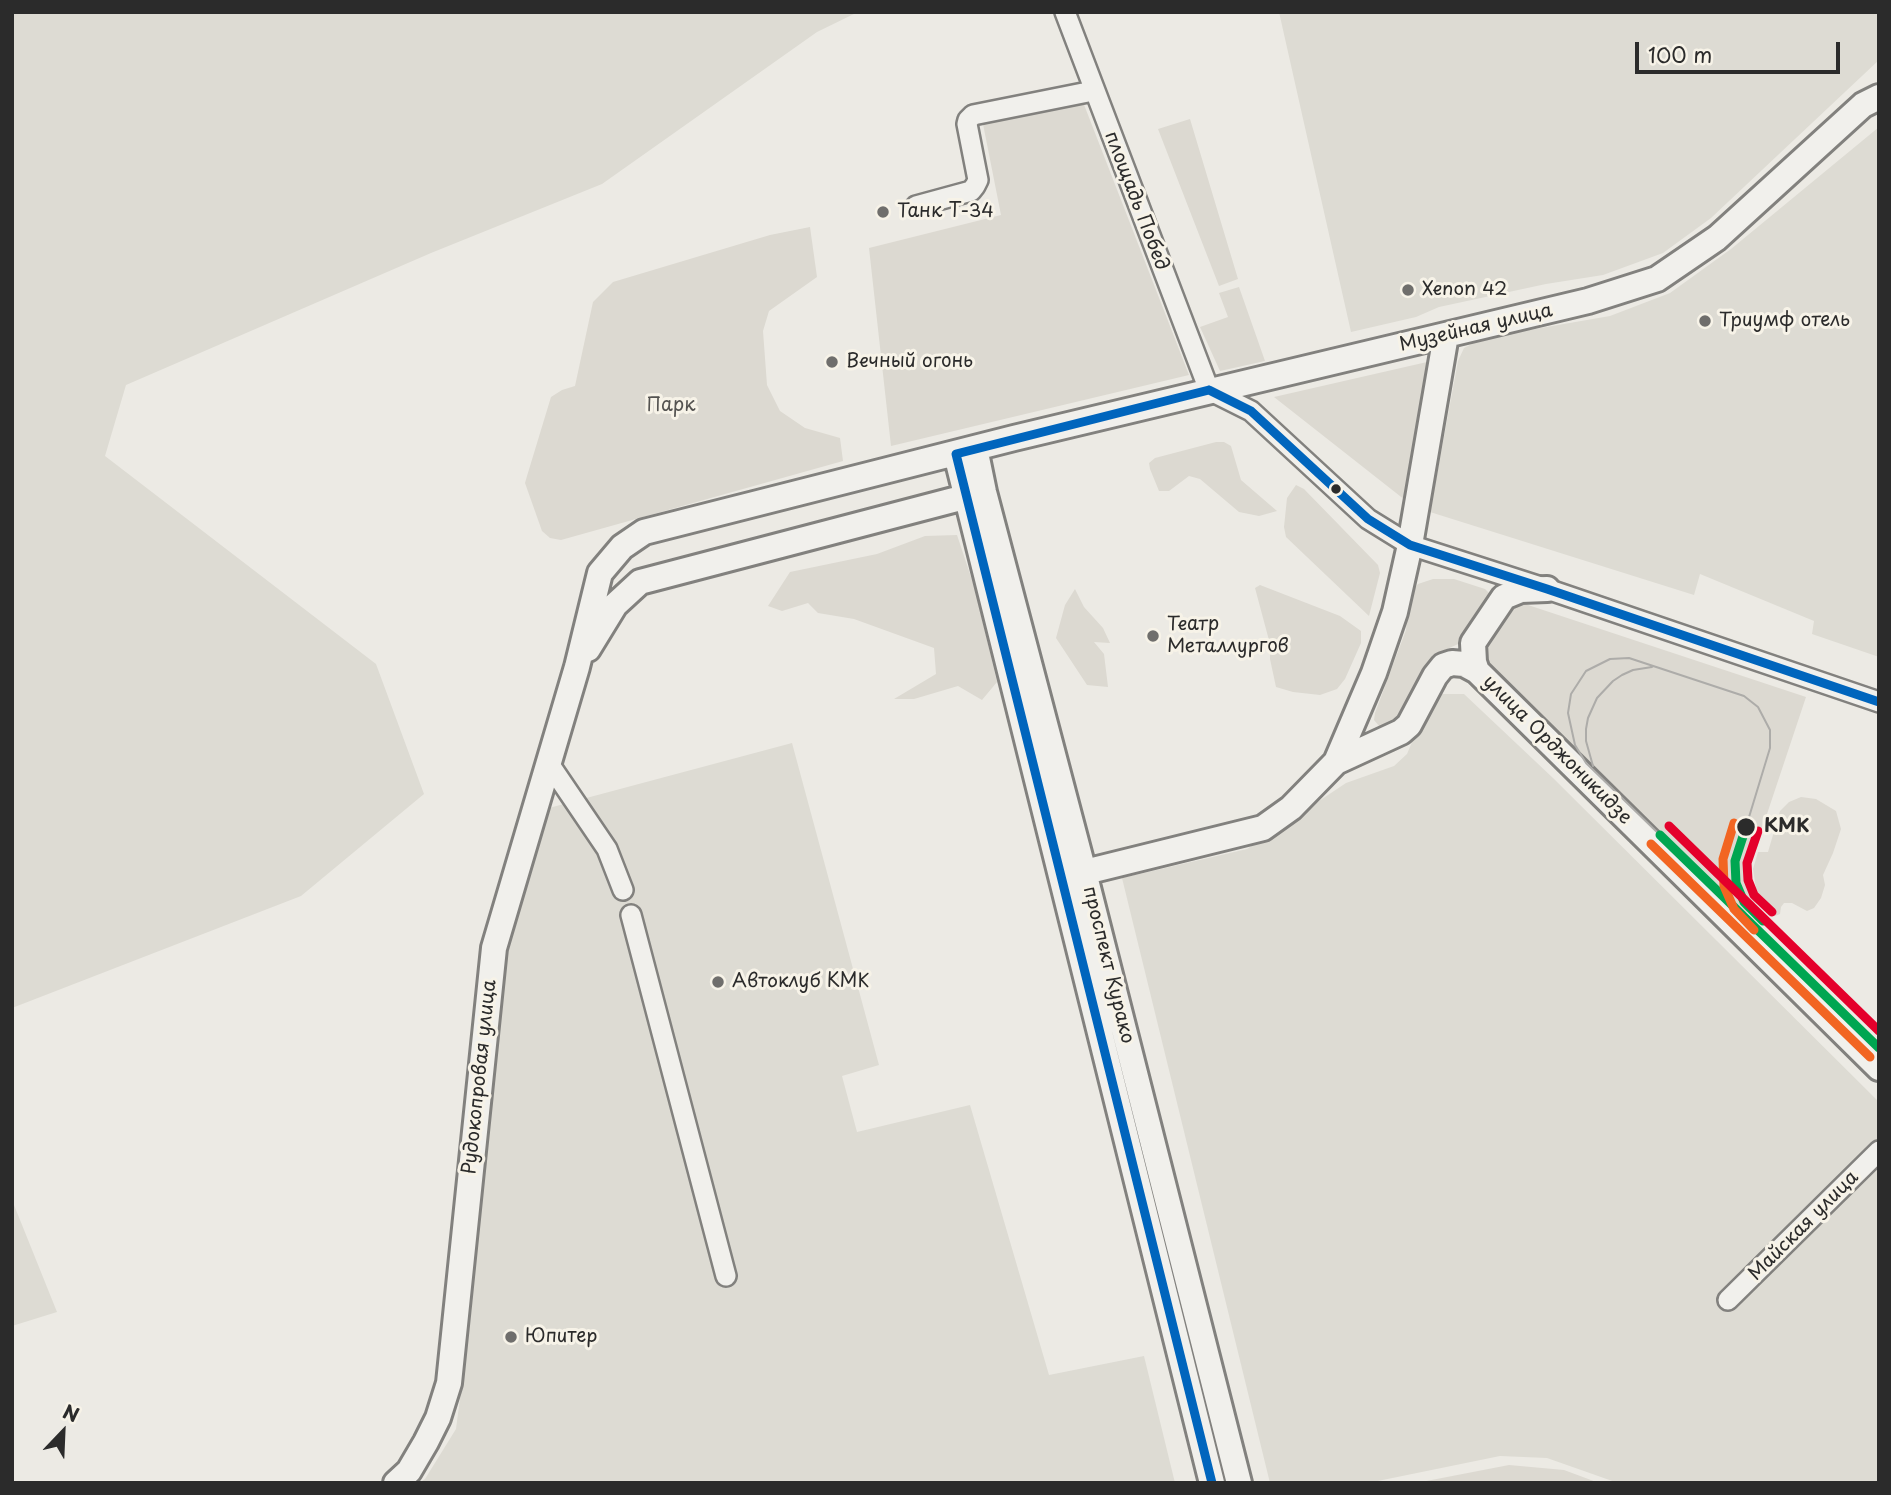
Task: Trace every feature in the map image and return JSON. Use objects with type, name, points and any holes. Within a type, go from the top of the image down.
[{"type":"main road","name":"Музейная улица","points":[[577,667],[600,573],[622,548],[644,532],[1209,390],[1588,301],[1657,279],[1717,238],[1863,105],[1879,97]]},
{"type":"main road","points":[[1060,879],[1263,828],[1292,808],[1336,762],[1374,673],[1395,612],[1410,545],[1446,335]]},
{"type":"main road","points":[[577,667],[615,605],[640,582],[975,494],[998,454],[1014,438]]},
{"type":"main road","name":"проспект Курако","points":[[965,451],[1060,879],[1212,1483]]},
{"type":"main road","name":"проспект Курако","points":[[975,494],[1084,872],[1239,1483]]},
{"type":"main road","points":[[622,548],[622,566],[625,573],[640,582]]},
{"type":"main road","name":"улица Орджоникидзе","points":[[1547,589],[1521,590],[1504,597],[1473,643],[1477,671],[1879,1068]]},
{"type":"main road","points":[[1336,762],[1401,732],[1409,725],[1443,666],[1452,663],[1464,664],[1477,671]]},
{"type":"main road","name":"Рудокопровая улица","points":[[396,1483],[410,1471],[426,1442],[438,1418],[449,1383],[494,948],[577,667]]},
{"type":"street","name":"площадь Побед","points":[[1065,12],[1093,92],[1209,390]]},
{"type":"street","points":[[916,206],[971,191],[975,187],[978,180],[967,124],[973,115],[1093,92]]},
{"type":"street","points":[[1209,390],[1251,411],[1368,519],[1410,545],[1879,702]]},
{"type":"street","points":[[548,762],[607,849],[623,890]]},
{"type":"street","points":[[631,915],[726,1276]]},
{"type":"street","name":"Майская улица","points":[[1728,1300],[1879,1151]]},
{"type":"shaded area","points":[[12,12],[858,12],[817,32],[602,184],[431,253],[126,385],[105,456],[376,664],[424,794],[301,896],[12,1008]]},
{"type":"shaded area","points":[[1279,12],[1879,12],[1879,60],[1711,218],[1663,253],[1603,275],[1439,307],[1416,317],[1351,332]]},
{"type":"shaded area","points":[[1879,127],[1879,657],[1812,634],[1814,621],[1700,574],[1694,595],[1430,512],[1458,361],[1464,348],[1483,338],[1610,316],[1670,293],[1731,249]]},
{"type":"shaded area","points":[[1441,694],[1464,694],[1553,778],[1879,1102],[1879,1483],[1618,1483],[1547,1458],[1500,1456],[1368,1483],[1270,1483],[1122,878],[1247,849],[1346,783],[1394,766],[1407,754],[1425,711]]},
{"type":"shaded area","points":[[792,743],[879,1065],[842,1076],[857,1132],[970,1105],[1049,1375],[1144,1356],[1175,1483],[419,1483],[425,1479],[456,1429],[471,1314],[491,1081],[509,940],[549,808]]},
{"type":"shaded area","points":[[12,1200],[57,1312],[12,1326]]},
{"type":"green space","points":[[1083,102],[1189,375],[891,446],[869,248],[1001,215],[983,124]]},
{"type":"green space","points":[[1190,119],[1238,279],[1219,286],[1158,129]]},
{"type":"green space","name":"Парк","points":[[810,227],[817,277],[769,311],[763,331],[767,385],[780,411],[805,428],[840,438],[843,461],[561,540],[550,538],[542,531],[525,483],[551,397],[575,386],[593,302],[613,282],[770,235]]},
{"type":"green space","points":[[1239,287],[1265,361],[1220,371],[1200,327],[1228,317],[1219,293]]},
{"type":"green space","points":[[1427,362],[1405,500],[1274,397]]},
{"type":"green space","points":[[1216,442],[1231,446],[1241,480],[1277,511],[1259,516],[1239,512],[1200,479],[1189,476],[1169,491],[1159,491],[1149,463],[1155,458]]},
{"type":"green space","points":[[1296,485],[1304,489],[1378,565],[1380,573],[1369,616],[1286,537],[1284,527],[1287,498]]},
{"type":"green space","points":[[957,535],[975,589],[997,682],[982,700],[958,686],[914,699],[894,699],[936,674],[934,648],[854,619],[818,613],[808,603],[782,611],[768,606],[790,572],[877,554],[925,536]]},
{"type":"green space","points":[[1433,579],[1454,579],[1485,589],[1491,595],[1465,641],[1437,657],[1405,719],[1385,729],[1374,720],[1375,713],[1406,630],[1409,595],[1418,584]]},
{"type":"green space","points":[[1260,585],[1340,616],[1361,631],[1361,643],[1345,679],[1337,689],[1320,695],[1276,687],[1270,644],[1255,588]]},
{"type":"green space","points":[[1075,589],[1084,607],[1103,628],[1110,643],[1094,642],[1104,654],[1108,687],[1087,685],[1056,638],[1065,605]]},
{"type":"green space","points":[[1522,603],[1806,697],[1752,859],[1751,889],[1755,902],[1741,919],[1488,670],[1483,646],[1505,609]]},
{"type":"green space","points":[[1801,797],[1816,799],[1836,811],[1841,829],[1823,875],[1825,885],[1821,898],[1814,908],[1807,911],[1792,903],[1784,903],[1780,914],[1775,916],[1767,911],[1763,900],[1757,895],[1753,869],[1758,852],[1768,852],[1780,811],[1789,802]]},
{"type":"green space","points":[[1509,1465],[1564,1470],[1599,1483],[1416,1483]]},
{"type":"tram line","points":[[1660,835],[1586,763],[1575,745],[1568,713],[1571,694],[1586,671],[1610,659],[1629,658],[1744,696],[1758,707],[1770,730],[1770,748],[1746,827]]},
{"type":"tram line","points":[[1593,766],[1586,741],[1586,729],[1597,698],[1622,675],[1652,667]]},
{"type":"transit line","points":[[1209,390],[956,454],[1212,1483]]},
{"type":"transit line","points":[[1209,390],[1251,411],[1368,519],[1410,545],[1879,702]]},
{"type":"transit line","points":[[1734,823],[1723,859],[1724,886],[1734,909],[1754,930]]},
{"type":"transit line","points":[[1669,826],[1879,1031]]},
{"type":"transit line","points":[[1746,827],[1735,861],[1736,883],[1744,902],[1763,921]]},
{"type":"transit line","points":[[1758,831],[1747,863],[1748,880],[1754,895],[1772,912]]},
{"type":"transit line","points":[[1660,835],[1879,1048]]},
{"type":"transit line","points":[[1651,844],[1870,1057]]},
{"type":"place","name":"Танк Т-34","points":[[883,212]]},
{"type":"place","name":"Xenon 42","points":[[1408,290]]},
{"type":"place","name":"Триумф отель","points":[[1705,321]]},
{"type":"place","name":"Вечный огонь","points":[[832,362]]},
{"type":"place","name":"Театр Металлургов","points":[[1153,636]]},
{"type":"place","name":"КМК","points":[[1746,827]]},
{"type":"place","name":"Автоклуб КМК","points":[[718,982]]},
{"type":"place","name":"Юпитер","points":[[511,1337]]}]
